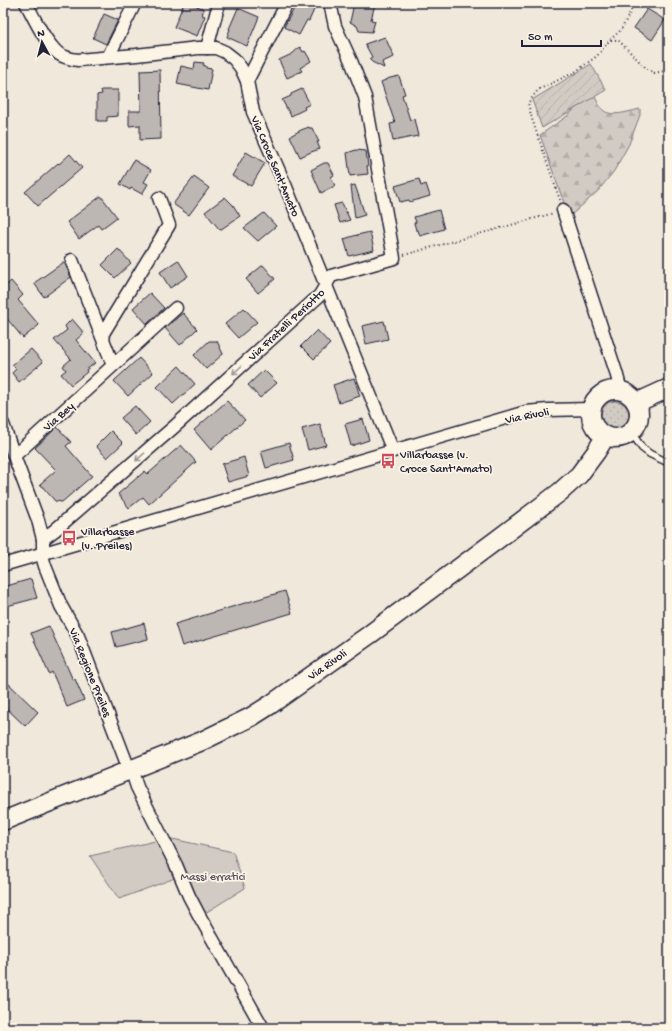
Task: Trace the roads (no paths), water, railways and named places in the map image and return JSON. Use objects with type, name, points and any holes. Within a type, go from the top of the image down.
[{"type":"street","name":"Via Croce Sant'Amato","points":[[26,3],[50,46],[59,54],[68,58],[78,60],[198,48],[216,48],[225,52],[242,68],[247,81],[252,112],[286,187],[393,451]]},
{"type":"street","points":[[108,57],[135,3]]},
{"type":"street","points":[[207,48],[219,3]]},
{"type":"street","points":[[247,81],[288,3]]},
{"type":"street","name":"Via Fratelli Periotto","points":[[43,538],[55,530],[174,428],[320,295],[331,276],[394,258],[365,97],[335,26],[330,3]]},
{"type":"street","points":[[102,335],[169,225],[159,198]]},
{"type":"street","points":[[563,210],[621,391]]},
{"type":"street","points":[[72,260],[113,365]]},
{"type":"street","name":"Via Bey","points":[[14,456],[176,308]]},
{"type":"street","points":[[636,403],[669,388]]},
{"type":"street","points":[[613,390],[621,391],[632,398],[636,403],[639,415],[638,421],[631,432],[626,436],[619,438],[605,437],[595,428],[590,416],[591,409],[594,402],[605,392],[613,390]]},
{"type":"street","name":"Via Rivoli","points":[[3,565],[526,412],[591,409]]},
{"type":"street","points":[[3,424],[38,520],[43,538],[43,553]]},
{"type":"street","name":"Via Rivoli","points":[[3,821],[202,741],[270,706],[560,492],[579,475],[605,437]]},
{"type":"street","name":"Via Regione Preiles","points":[[43,553],[45,566],[62,606],[78,636],[137,787],[176,865],[189,896],[263,1028]]},
{"type":"lane","points":[[631,432],[642,448],[650,454],[669,463]]},
{"type":"place","name":"Villarbasse (v. Croce Sant'Amato)","points":[[388,461]]},
{"type":"place","name":"Villarbasse (v. Preiles)","points":[[69,538]]},
{"type":"park label","name":"Massi erratici","points":[[213,876]]}]
